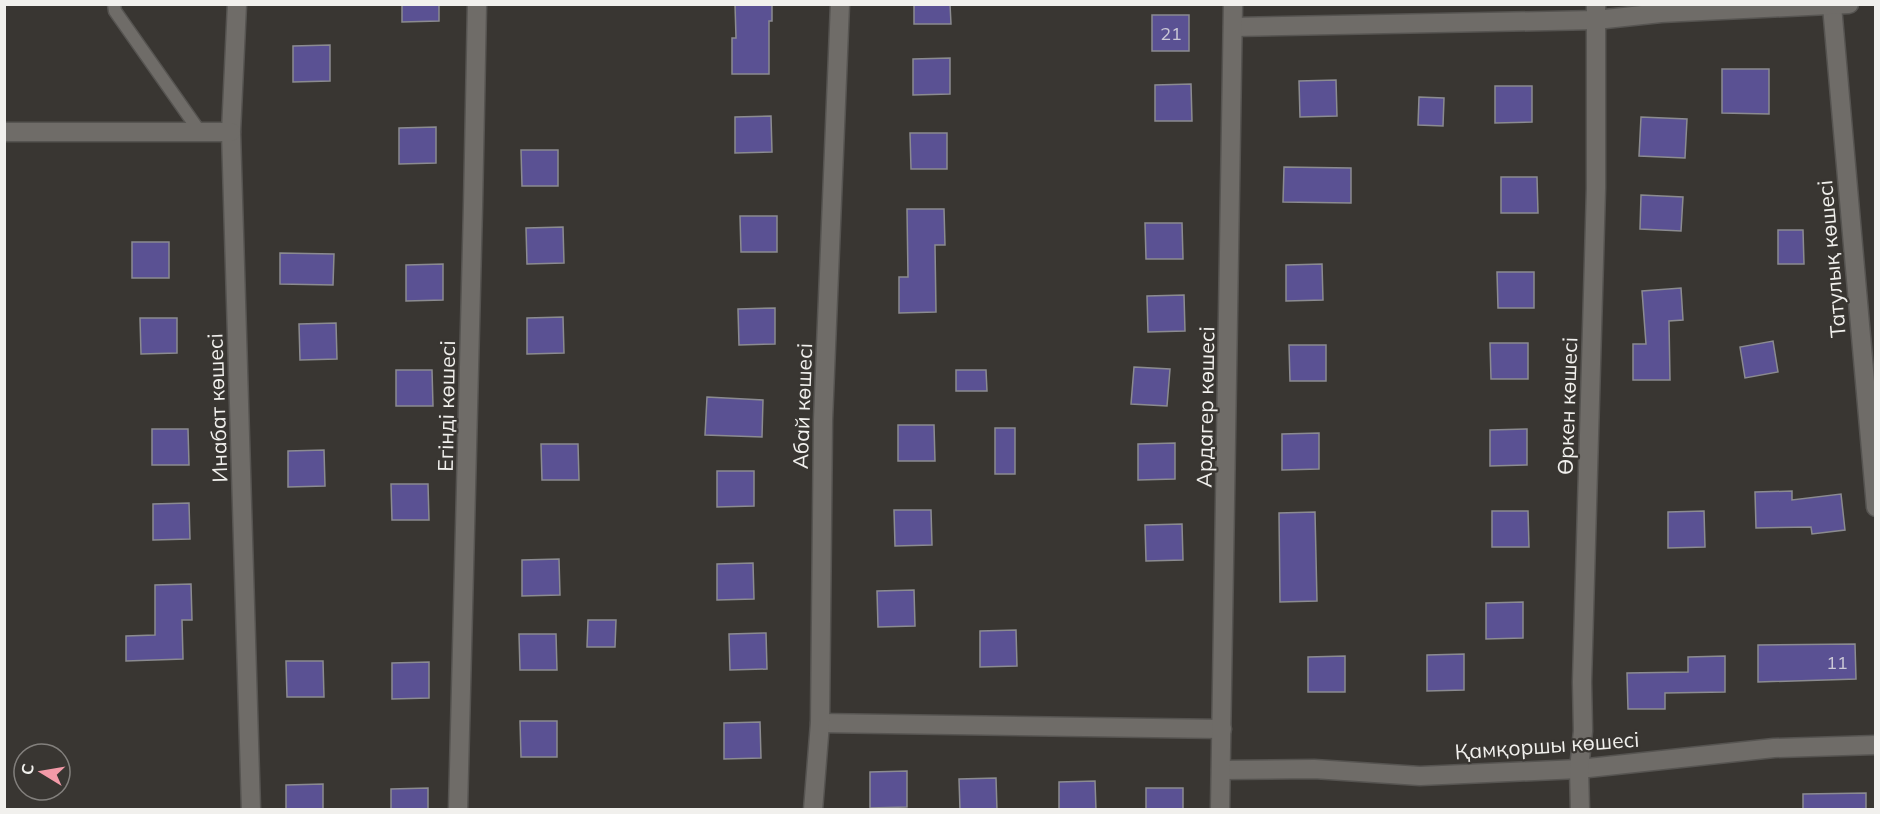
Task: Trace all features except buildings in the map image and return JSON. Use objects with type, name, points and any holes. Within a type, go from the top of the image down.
[{"type":"street","name":"Инабат көшесі","points":[[237,4],[231,132],[251,810]]},
{"type":"street","name":"Егінді көшесі","points":[[458,810],[477,4]]},
{"type":"street","name":"Абай көшесі","points":[[813,810],[820,723],[823,420],[840,4]]},
{"type":"street","name":"Ардагер көшесі","points":[[1220,810],[1233,4]]},
{"type":"street","points":[[1233,27],[1596,12],[1661,13],[1841,5]]},
{"type":"street","name":"Татулық көшесі","points":[[1841,5],[1869,369],[1875,507]]},
{"type":"street","name":"Өркен көшесі","points":[[1580,810],[1579,769],[1583,731],[1582,682],[1596,188],[1596,12]]},
{"type":"street","points":[[4,132],[231,132]]},
{"type":"street","points":[[820,723],[1222,729]]},
{"type":"street","name":"Қамқоршы көшесі","points":[[1221,770],[1314,769],[1420,776],[1579,769],[1774,748],[1875,745]]},
{"type":"lane","points":[[114,4],[115,11],[201,132]]}]
